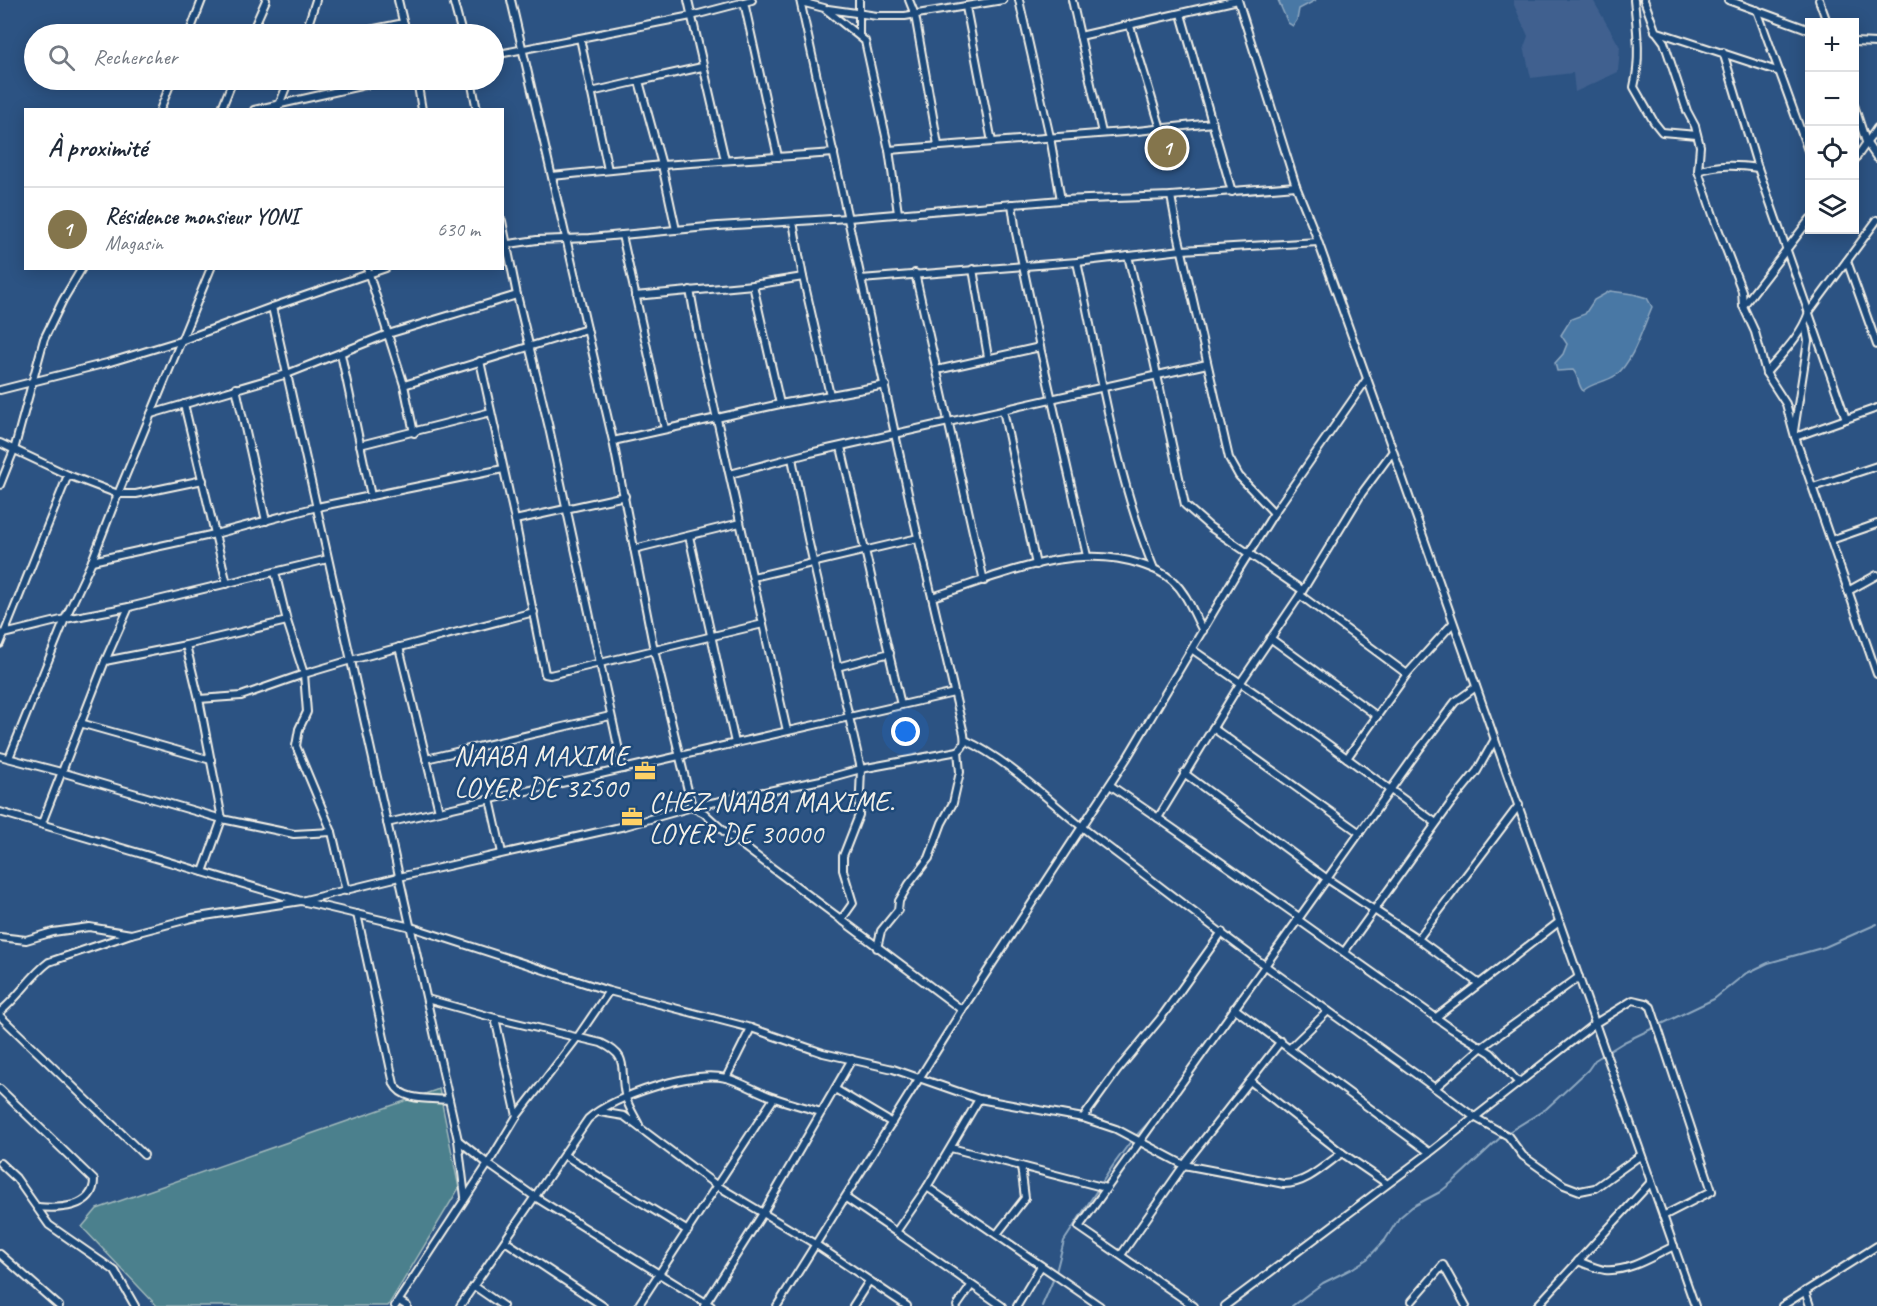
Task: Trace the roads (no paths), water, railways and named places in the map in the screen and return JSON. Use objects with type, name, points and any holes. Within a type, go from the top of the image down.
[{"type":"street","points":[[193,24],[202,0]]},
{"type":"street","points":[[255,24],[266,0]]},
{"type":"street","points":[[308,24],[316,0]]},
{"type":"street","points":[[398,0],[404,23],[399,24]]},
{"type":"street","points":[[453,0],[459,24]]},
{"type":"street","points":[[511,0],[613,441],[654,650],[692,807],[704,813],[727,834],[962,1010]]},
{"type":"street","points":[[688,0],[725,160]]},
{"type":"street","points":[[504,53],[691,16],[752,0]]},
{"type":"street","points":[[859,0],[859,35]]},
{"type":"street","points":[[909,0],[915,15],[938,145]]},
{"type":"street","points":[[0,1012],[20,994],[40,968],[49,962],[131,934],[192,918],[301,901],[346,891],[625,826],[692,807],[958,751],[964,746],[965,740],[918,538],[801,1],[824,8],[883,16],[915,15],[1003,0]]},
{"type":"street","points":[[1019,0],[1050,137],[1061,200]]},
{"type":"street","points":[[1072,0],[1102,133]]},
{"type":"street","points":[[1080,36],[1238,0],[1296,186],[1394,451],[1695,1306]]},
{"type":"street","points":[[1634,0],[1637,34],[1637,75],[1634,87],[1662,132],[1697,135]]},
{"type":"street","points":[[1644,0],[1655,30],[1664,42],[1697,135],[1700,146],[1698,171],[1713,218],[1742,291],[1743,306],[1755,332],[1766,373],[1786,404],[1877,674]]},
{"type":"street","points":[[1728,0],[1805,28]]},
{"type":"street","points":[[1819,0],[1826,18]]},
{"type":"street","points":[[744,2],[778,157]]},
{"type":"street","points":[[966,7],[992,142]]},
{"type":"street","points":[[824,8],[859,35],[866,44],[889,150],[898,213]]},
{"type":"street","points":[[1756,10],[1805,144]]},
{"type":"street","points":[[1181,14],[1232,192]]},
{"type":"street","points":[[1130,26],[1161,129]]},
{"type":"street","points":[[1655,30],[1780,72]]},
{"type":"street","points":[[580,38],[608,170]]},
{"type":"street","points":[[1859,42],[1877,43]]},
{"type":"street","points":[[1723,52],[1758,168],[1846,419]]},
{"type":"street","points":[[591,92],[702,67]]},
{"type":"street","points":[[639,81],[662,165],[676,230]]},
{"type":"street","points":[[161,108],[168,90]]},
{"type":"street","points":[[222,108],[229,90]]},
{"type":"street","points":[[278,106],[285,90]]},
{"type":"street","points":[[278,106],[345,90]]},
{"type":"street","points":[[419,90],[422,108]]},
{"type":"street","points":[[473,90],[477,108]]},
{"type":"street","points":[[1859,120],[1866,142],[1877,158]]},
{"type":"street","points":[[889,150],[1213,123]]},
{"type":"street","points":[[1859,153],[1877,128]]},
{"type":"street","points":[[552,176],[662,165],[834,153]]},
{"type":"street","points":[[1698,171],[1712,166],[1726,165],[1758,168]]},
{"type":"street","points":[[622,769],[505,244],[1061,200],[1171,196],[1296,186]]},
{"type":"street","points":[[1171,196],[1207,364],[1231,462],[1247,485],[1274,513]]},
{"type":"street","points":[[1012,204],[1040,346],[1088,556]]},
{"type":"street","points":[[1766,373],[1794,341],[1805,325],[1809,312],[1877,220]]},
{"type":"street","points":[[793,222],[830,395]]},
{"type":"street","points":[[1743,306],[1805,224]]},
{"type":"street","points":[[622,235],[666,429]]},
{"type":"street","points":[[861,279],[915,273],[1023,267],[1182,250],[1318,242]]},
{"type":"street","points":[[1128,256],[1185,505],[1407,674]]},
{"type":"street","points":[[1847,261],[1877,345]]},
{"type":"street","points":[[1077,262],[1102,388],[1138,530],[1154,569]]},
{"type":"street","points":[[973,269],[988,357]]},
{"type":"street","points":[[0,485],[14,450],[44,339],[81,270]]},
{"type":"street","points":[[9,758],[211,270]]},
{"type":"street","points":[[0,390],[107,363],[183,340],[368,271],[404,386],[414,433]]},
{"type":"street","points":[[915,273],[984,581]]},
{"type":"street","points":[[635,296],[753,285],[803,277]]},
{"type":"street","points":[[753,285],[780,404]]},
{"type":"street","points":[[690,290],[786,731]]},
{"type":"street","points":[[1742,291],[1754,290]]},
{"type":"street","points":[[151,414],[287,374],[388,334],[517,295]]},
{"type":"street","points":[[272,307],[458,1140],[465,1197]]},
{"type":"street","points":[[1795,435],[1808,341],[1805,325]]},
{"type":"street","points":[[404,386],[587,329]]},
{"type":"street","points":[[937,370],[1040,346]]},
{"type":"street","points":[[341,354],[371,496]]},
{"type":"street","points":[[480,361],[515,520],[545,674],[550,675],[763,624]]},
{"type":"street","points":[[730,474],[1207,364]]},
{"type":"street","points":[[777,1306],[962,1010],[1110,785],[1274,513],[1367,380]]},
{"type":"street","points":[[613,441],[780,404],[885,385]]},
{"type":"street","points":[[236,388],[266,521]]},
{"type":"street","points":[[184,404],[226,584]]},
{"type":"street","points":[[1795,435],[1877,408]]},
{"type":"street","points":[[1003,410],[1036,565]]},
{"type":"street","points":[[360,445],[491,412]]},
{"type":"street","points":[[0,443],[68,475],[118,494],[136,494],[203,480]]},
{"type":"street","points":[[841,447],[901,705]]},
{"type":"street","points":[[1158,818],[1241,682],[1301,592],[1362,493],[1394,451]]},
{"type":"street","points":[[792,458],[861,770],[859,815],[843,856],[843,870],[853,903],[842,920]]},
{"type":"street","points":[[1813,488],[1877,466]]},
{"type":"street","points":[[92,561],[215,534],[317,507],[503,469]]},
{"type":"street","points":[[0,644],[2,634],[68,475]]},
{"type":"street","points":[[515,520],[625,496]]},
{"type":"street","points":[[634,549],[740,523]]},
{"type":"street","points":[[1831,540],[1877,524]]},
{"type":"street","points":[[689,536],[735,743]]},
{"type":"street","points":[[753,577],[918,538]]},
{"type":"street","points":[[932,597],[1036,565],[1088,556],[1117,558],[1154,569],[1168,576],[1185,594],[1203,631]]},
{"type":"street","points":[[2,634],[129,607],[328,559]]},
{"type":"street","points":[[275,572],[286,621],[304,674],[307,712],[299,729],[296,746],[332,832],[346,891]]},
{"type":"street","points":[[1848,591],[1877,575]]},
{"type":"street","points":[[42,823],[80,723],[129,607]]},
{"type":"street","points":[[199,699],[234,698],[351,660],[534,612]]},
{"type":"street","points":[[105,661],[186,645],[286,621]]},
{"type":"street","points":[[1347,758],[1407,674],[1453,623]]},
{"type":"street","points":[[1270,638],[1377,716]]},
{"type":"street","points":[[186,645],[222,819],[203,872]]},
{"type":"street","points":[[399,647],[439,811]]},
{"type":"street","points":[[1192,650],[1241,682],[1436,823]]},
{"type":"street","points":[[837,667],[890,653]]},
{"type":"street","points":[[1194,1306],[1079,1227],[1326,878],[1455,702],[1476,687]]},
{"type":"street","points":[[387,823],[954,693]]},
{"type":"street","points":[[426,759],[610,716]]},
{"type":"street","points":[[80,723],[211,760]]},
{"type":"street","points":[[1213,728],[1360,833]]},
{"type":"street","points":[[1344,952],[1436,823],[1477,771],[1495,739]]},
{"type":"street","points":[[965,740],[1009,768],[1082,828],[1328,1011],[1474,1117],[1509,1136],[1523,1156],[1564,1185],[1580,1191],[1595,1188],[1641,1155]]},
{"type":"street","points":[[877,948],[881,931],[898,910],[899,901],[909,884],[929,858],[942,823],[953,803],[960,772],[958,751]]},
{"type":"street","points":[[0,756],[222,819],[294,834],[332,832]]},
{"type":"street","points":[[1184,773],[1326,878],[1375,909],[1478,983]]},
{"type":"street","points":[[1110,785],[1436,1018],[1500,1061],[1518,1082]]},
{"type":"street","points":[[490,800],[502,853]]},
{"type":"street","points":[[1418,939],[1519,805]]},
{"type":"street","points":[[0,812],[301,901],[411,927],[609,991],[751,1028],[822,1053],[893,1069],[979,1099],[1083,1118],[1116,1129],[1184,1165],[1294,1184],[1304,1180],[1342,1153]]},
{"type":"street","points":[[357,914],[394,1084],[397,1090],[405,1096],[449,1100]]},
{"type":"street","points":[[1436,1018],[1559,922]]},
{"type":"street","points":[[0,937],[26,940],[82,927],[131,934]]},
{"type":"street","points":[[1083,1118],[1117,1071],[1160,1019],[1222,932]]},
{"type":"street","points":[[1435,1088],[1481,1048],[1579,977]]},
{"type":"street","points":[[407,1306],[397,1304],[517,1116],[577,1038],[609,991]]},
{"type":"street","points":[[427,999],[601,1043],[614,1049],[622,1062],[626,1098],[639,1126]]},
{"type":"street","points":[[1224,1306],[1334,1225],[1594,1024],[1633,1000],[1652,1007],[1712,1191],[1663,1215]]},
{"type":"street","points":[[1234,1008],[1429,1152]]},
{"type":"street","points":[[1290,1048],[1328,1011]]},
{"type":"street","points":[[0,1016],[144,1155]]},
{"type":"street","points":[[495,1018],[517,1116]]},
{"type":"street","points":[[726,1078],[751,1028]]},
{"type":"street","points":[[1120,1255],[1184,1165],[1281,1041]]},
{"type":"street","points":[[458,1140],[535,1197],[707,1305],[852,1059]]},
{"type":"street","points":[[460,1306],[588,1119],[596,1112],[646,1090],[673,1082],[697,1078],[726,1078],[774,1098],[821,1112]]},
{"type":"street","points":[[1250,1082],[1342,1153],[1386,1183]]},
{"type":"street","points":[[0,1089],[94,1180],[94,1188],[82,1201],[65,1208],[37,1207]]},
{"type":"street","points":[[835,1089],[892,1123]]},
{"type":"street","points":[[638,1306],[774,1098]]},
{"type":"street","points":[[897,1232],[927,1187],[979,1099]]},
{"type":"street","points":[[596,1112],[616,1113],[639,1126],[716,1185],[815,1244],[907,1306]]},
{"type":"street","points":[[951,1148],[1106,1188]]},
{"type":"street","points":[[564,1155],[688,1231]]},
{"type":"street","points":[[0,1163],[16,1178],[49,1225],[115,1271],[134,1305],[124,1306]]},
{"type":"street","points":[[997,1234],[1025,1198],[1021,1166]]},
{"type":"street","points":[[1537,1306],[1651,1182]]},
{"type":"street","points":[[927,1187],[1100,1306]]},
{"type":"street","points":[[846,1198],[1002,1306]]},
{"type":"street","points":[[505,1241],[603,1306]]},
{"type":"street","points":[[1578,1261],[1606,1270],[1624,1268],[1674,1246]]},
{"type":"street","points":[[1782,1306],[1877,1246]]},
{"type":"street","points":[[0,1254],[60,1306]]},
{"type":"street","points":[[1412,1301],[1443,1265],[1466,1306]]},
{"type":"street","points":[[1017,1306],[1041,1266]]},
{"type":"street","points":[[852,1306],[868,1281]]},
{"type":"street","points":[[474,1286],[503,1306]]},
{"type":"street","points":[[957,1306],[971,1286]]},
{"type":"street","points":[[1805,1292],[1810,1306]]},
{"type":"waterway","points":[[1292,1306],[1323,1283],[1367,1259],[1385,1240],[1399,1218],[1412,1207],[1440,1192],[1502,1136],[1546,1109],[1588,1070],[1595,1060],[1624,1042],[1714,999],[1745,974],[1768,963],[1825,947],[1877,924]]},
{"type":"waterway","points":[[1056,1272],[1064,1241],[1114,1164],[1131,1141],[1152,1119]]},
{"type":"waterway","points":[[1042,1306],[1054,1278]]},
{"type":"place","name":"Résidence monsieur YONI","points":[[1167,148]]},
{"type":"place","name":"NAABA MAXIME LOYER DE 32500","points":[[645,771]]},
{"type":"place","name":"CHEZ NAABA MAXIME. LOYER DE 30000","points":[[632,817]]}]
